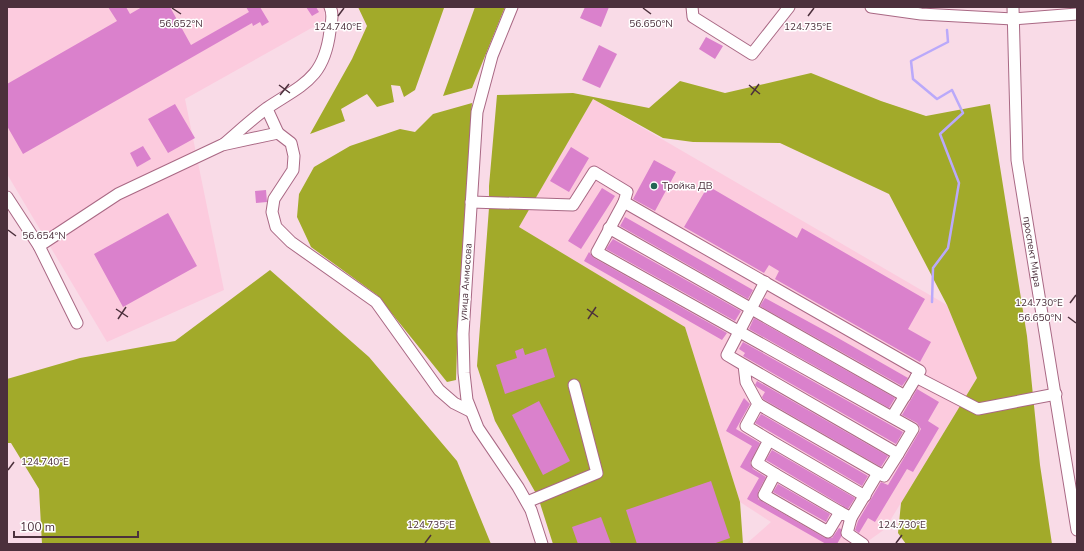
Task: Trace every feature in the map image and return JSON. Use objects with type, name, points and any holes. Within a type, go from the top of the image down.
[{"type":"street","points":[[222,145],[267,109],[301,87],[321,66],[330,36],[333,12],[330,7]]},
{"type":"street","name":"улица Аммосова","points":[[512,7],[492,56],[477,112],[463,334],[465,389],[470,411],[478,428],[527,502],[542,544]]},
{"type":"street","points":[[692,7],[693,17],[752,54],[788,7]]},
{"type":"street","points":[[871,7],[921,14],[1014,18],[1077,14]]},
{"type":"street","name":"проспект Мира","points":[[1013,7],[1017,160],[1077,530]]},
{"type":"street","points":[[267,109],[278,133],[291,143],[294,156],[293,170],[274,199],[272,212],[276,226],[291,242],[376,302],[439,390],[454,403],[470,411]]},
{"type":"street","points":[[39,246],[118,194],[222,145],[278,133]]},
{"type":"street","points":[[471,202],[573,205],[594,172],[627,192],[624,202],[597,252],[739,330],[913,429],[884,476],[758,404],[746,382],[744,365]]},
{"type":"street","points":[[7,197],[39,246],[77,323]]},
{"type":"street","points":[[624,202],[920,371],[892,417]]},
{"type":"street","points":[[610,228],[905,396]]},
{"type":"street","points":[[765,282],[727,355],[898,454]]},
{"type":"street","points":[[916,376],[978,409],[1056,394]]},
{"type":"street","points":[[527,502],[597,472],[574,385]]},
{"type":"street","points":[[758,404],[746,426],[865,496]]},
{"type":"street","points":[[769,440],[757,463],[851,518]]},
{"type":"street","points":[[863,544],[847,533],[851,518],[878,473]]},
{"type":"street","points":[[775,474],[764,495],[828,532],[840,512]]},
{"type":"shaded area","points":[[7,7],[325,7],[324,21],[185,99],[224,290],[107,342],[7,174]]},
{"type":"shaded area","points":[[358,7],[444,8],[415,90],[404,97],[400,86],[391,85],[394,102],[377,107],[367,94],[341,109],[345,121],[310,134],[352,59],[367,26]]},
{"type":"shaded area","points":[[475,7],[505,7],[472,88],[443,96]]},
{"type":"shaded area","points":[[811,73],[881,101],[926,116],[990,104],[1027,336],[1040,465],[1052,544],[906,544],[898,533],[901,503],[977,378],[947,305],[889,194],[780,143],[693,142],[663,138],[593,99],[519,227],[685,327],[740,502],[743,544],[553,544],[538,497],[495,421],[477,366],[489,208],[489,186],[497,95],[573,93],[649,108],[680,81],[725,93]]},
{"type":"shaded area","points":[[593,99],[947,305],[977,378],[885,529],[864,544],[746,544],[771,522],[740,502],[685,327],[519,227]]},
{"type":"shaded area","points":[[472,103],[458,316],[456,380],[447,382],[377,295],[311,247],[297,217],[299,194],[314,167],[350,146],[400,129],[415,132],[433,114]]},
{"type":"shaded area","points":[[270,270],[369,357],[457,461],[491,544],[42,544],[39,489],[11,443],[7,443],[7,379],[80,358],[175,341]]},
{"type":"building","points":[[108,7],[126,7],[130,14],[142,7],[170,7],[191,45],[249,12],[246,7],[260,7],[269,22],[262,26],[260,22],[253,26],[252,23],[23,154],[7,126],[7,84],[117,21]]},
{"type":"building","points":[[306,7],[316,7],[319,12],[312,16]]},
{"type":"building","points":[[585,7],[609,7],[601,27],[580,18]]},
{"type":"building","points":[[706,37],[723,46],[715,59],[699,49]]},
{"type":"building","points":[[599,45],[617,54],[600,88],[582,80]]},
{"type":"building","points":[[175,104],[195,138],[168,153],[148,119]]},
{"type":"building","points":[[143,146],[151,159],[137,167],[130,153]]},
{"type":"building","points":[[571,147],[589,158],[569,192],[550,181]]},
{"type":"building","name":"Тройка ДВ","points":[[654,160],[676,172],[655,211],[633,199]]},
{"type":"building","points":[[708,186],[797,238],[802,228],[925,299],[908,329],[931,342],[920,362],[775,279],[779,271],[769,265],[764,273],[684,227]]},
{"type":"building","points":[[602,188],[615,196],[581,249],[568,241]]},
{"type":"building","points":[[266,190],[267,202],[256,203],[255,191]]},
{"type":"building","points":[[168,213],[197,266],[123,307],[94,254]]},
{"type":"building","points":[[625,217],[753,290],[748,299],[620,226]]},
{"type":"building","points":[[613,239],[741,311],[735,321],[606,249]]},
{"type":"building","points":[[589,252],[594,258],[727,333],[722,340],[584,261]]},
{"type":"building","points":[[765,298],[908,378],[902,386],[760,306]]},
{"type":"building","points":[[754,318],[895,398],[889,408],[749,329]]},
{"type":"building","points":[[743,342],[903,432],[896,444],[743,356],[745,353],[739,349]]},
{"type":"building","points":[[523,348],[525,355],[546,348],[555,377],[505,394],[496,365],[517,358],[515,351]]},
{"type":"building","points":[[757,381],[888,456],[881,467],[763,399],[762,397],[765,392],[755,385]]},
{"type":"building","points":[[917,389],[939,402],[928,421],[939,428],[913,472],[907,469],[875,522],[868,518],[859,533],[855,530],[858,521],[881,482],[888,485],[921,429],[917,423],[902,415]]},
{"type":"building","points":[[744,398],[750,404],[736,429],[760,443],[750,463],[753,469],[766,477],[758,492],[758,499],[825,538],[832,538],[839,528],[841,529],[841,537],[837,544],[826,544],[747,499],[759,478],[740,467],[752,446],[726,431]]},
{"type":"building","points":[[539,401],[570,461],[543,475],[512,415]]},
{"type":"building","points":[[761,414],[868,476],[862,486],[755,423]]},
{"type":"building","points":[[772,450],[855,498],[848,509],[766,460]]},
{"type":"building","points":[[711,481],[730,538],[713,544],[637,544],[626,510]]},
{"type":"building","points":[[778,484],[830,514],[826,522],[773,492]]},
{"type":"building","points":[[601,517],[611,544],[578,544],[572,527]]},
{"type":"waterway","points":[[932,302],[933,268],[948,248],[959,183],[940,134],[963,113],[952,90],[937,99],[913,79],[911,61],[948,42],[947,30]]},
{"type":"place","name":"Тройка ДВ","points":[[654,186]]}]
